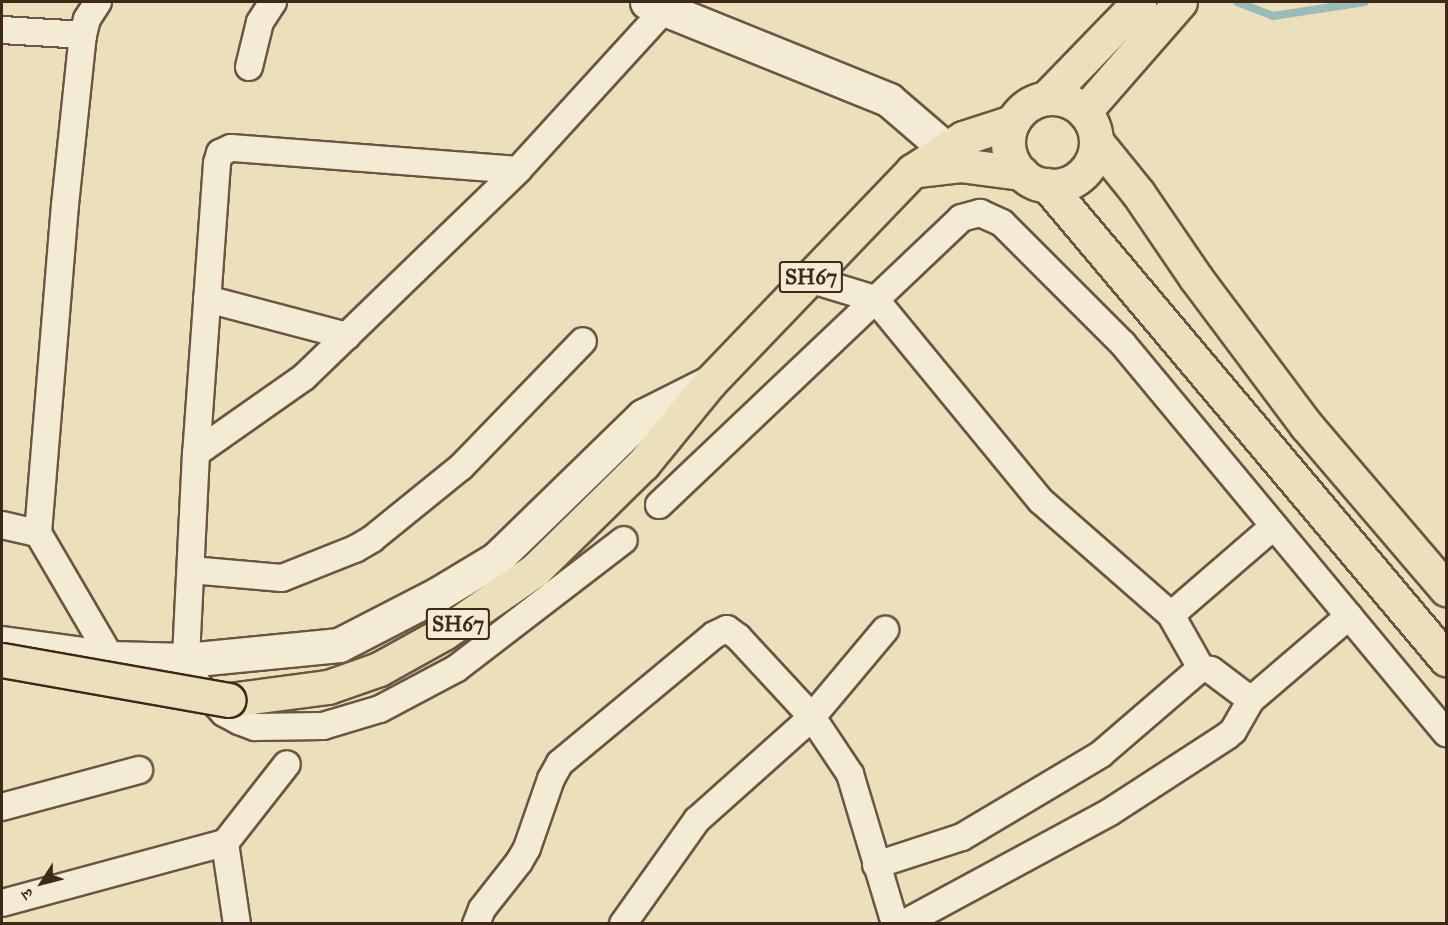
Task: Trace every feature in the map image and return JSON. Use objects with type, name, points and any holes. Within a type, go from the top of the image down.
[{"type":"main road","points":[[1139,2],[1046,98],[1026,106],[1012,122],[1008,132],[1009,154],[1034,179],[1446,659]]},
{"type":"main road","points":[[912,171],[937,165],[961,165],[1059,185],[1081,174],[1089,165],[1090,127],[1134,54],[1180,2]]},
{"type":"main road","points":[[656,5],[889,100],[945,148]]},
{"type":"main road","points":[[1046,98],[1067,100],[1090,127],[1196,278],[1306,425],[1446,588]]},
{"type":"main road","name":"SH67","points":[[2,660],[229,700],[328,687],[379,669],[444,633],[535,570],[643,464],[709,383],[912,171],[963,138],[1012,122]]},
{"type":"main road","points":[[2,643],[111,658],[186,660],[339,645],[438,594],[496,559],[643,416],[709,383]]},
{"type":"street","points":[[98,2],[87,19],[83,34],[65,205],[38,533],[111,658]]},
{"type":"street","points":[[249,67],[260,22],[273,2]]},
{"type":"street","points":[[196,453],[292,388],[519,170],[656,5]]},
{"type":"street","points":[[2,30],[83,34]]},
{"type":"street","points":[[519,170],[231,147],[220,153],[217,163],[196,453],[186,660],[198,685],[224,713],[239,721],[255,727],[323,726],[380,709],[457,668],[624,540]]},
{"type":"street","points":[[659,505],[961,218],[980,213],[993,218],[1123,344],[1446,733]]},
{"type":"street","points":[[809,279],[875,299],[1041,501],[1171,615],[1201,668],[1211,670],[1251,700]]},
{"type":"street","points":[[207,298],[347,336]]},
{"type":"street","points":[[191,570],[282,578],[355,549],[372,539],[461,467],[583,341]]},
{"type":"street","points":[[2,525],[38,533]]},
{"type":"street","points":[[1171,615],[1274,526]]},
{"type":"street","points":[[903,924],[1110,812],[1233,731],[1251,700],[1349,616]]},
{"type":"street","points":[[476,924],[482,909],[519,862],[527,848],[550,779],[560,763],[714,635],[727,630],[738,637],[812,717],[850,774],[895,924]]},
{"type":"street","points":[[623,924],[697,820],[812,717],[885,630]]},
{"type":"street","points":[[876,865],[962,837],[1101,754],[1201,668]]},
{"type":"street","points":[[2,903],[225,843],[287,764]]},
{"type":"street","points":[[2,807],[139,770]]},
{"type":"street","points":[[225,843],[237,924]]},
{"type":"waterway","points":[[1237,2],[1273,16],[1365,2]]}]
